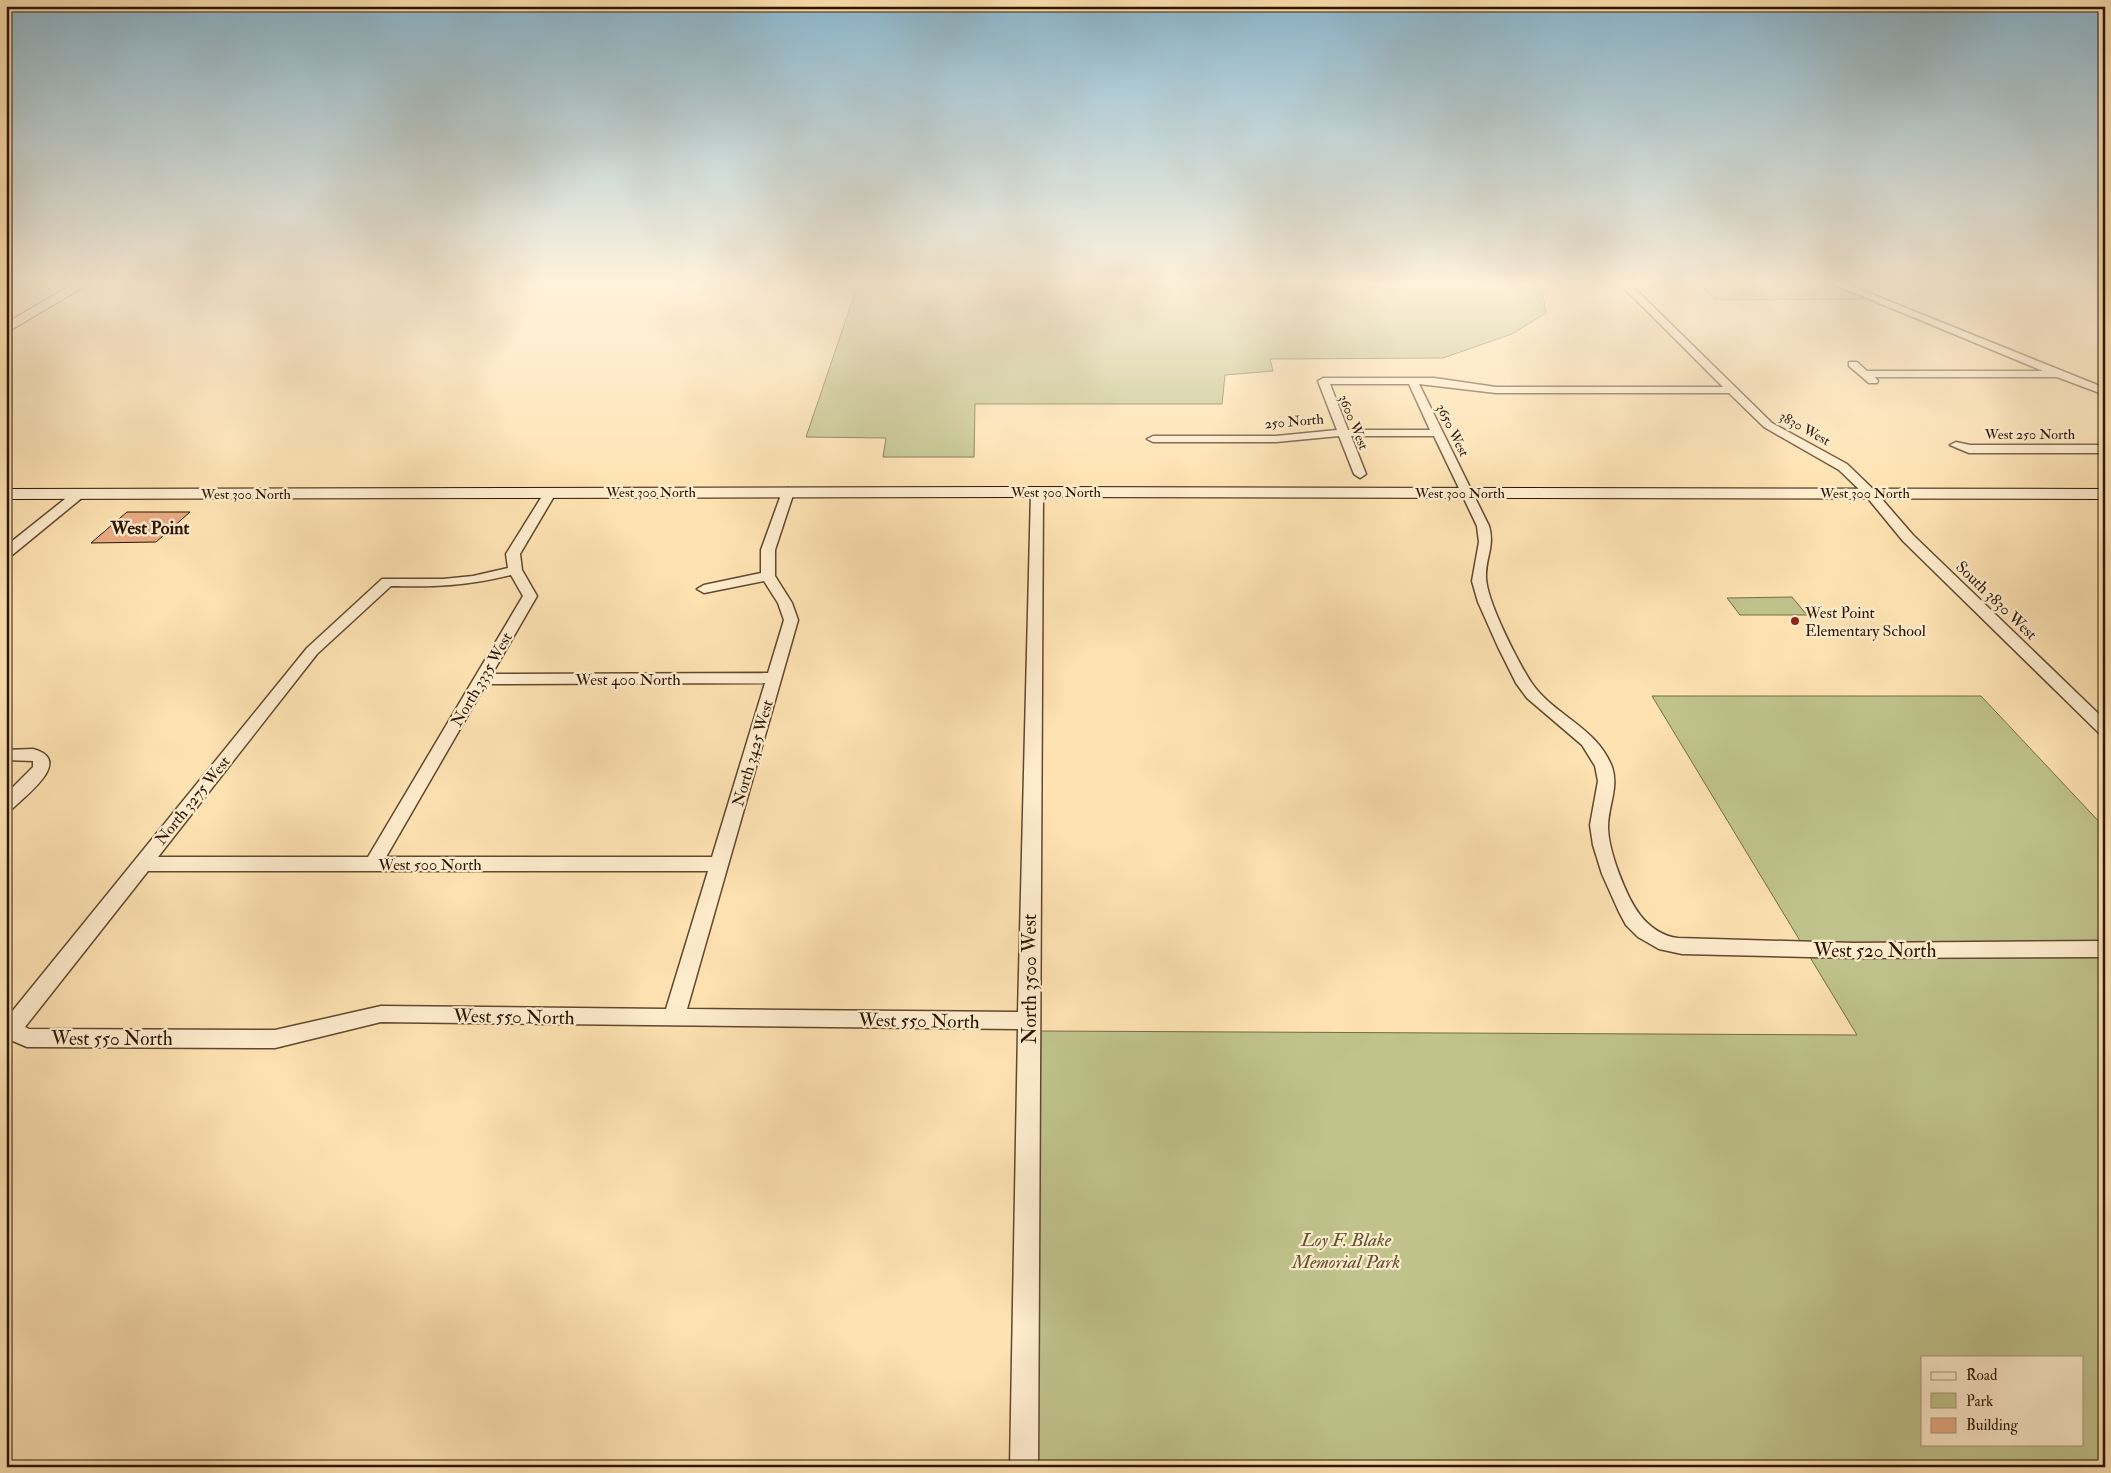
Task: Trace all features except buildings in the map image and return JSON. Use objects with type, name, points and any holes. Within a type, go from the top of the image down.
[{"type":"main road","name":"West 300 North","points":[[6,494],[1037,492],[2105,494]]},
{"type":"street","name":"3830 West","points":[[1691,350],[1768,425],[1834,461],[1870,493]]},
{"type":"street","points":[[2004,350],[2105,392]]},
{"type":"street","points":[[1853,364],[1879,386]]},
{"type":"street","points":[[1865,374],[2065,374]]},
{"type":"street","name":"3650 West","points":[[1412,380],[1467,493]]},
{"type":"street","points":[[1323,381],[1434,381],[1496,390],[1732,390]]},
{"type":"street","name":"3600 West","points":[[1323,381],[1342,433],[1360,474]]},
{"type":"street","name":"250 North","points":[[1153,439],[1276,439],[1342,433],[1438,433]]},
{"type":"street","name":"West 250 North","points":[[1956,445],[1969,449],[2105,449]]},
{"type":"street","points":[[515,570],[512,554],[550,492]]},
{"type":"street","points":[[704,589],[768,576],[768,550],[788,492]]},
{"type":"street","name":"North 3500 West","points":[[1024,1467],[1028,1202],[1028,1020],[1037,492]]},
{"type":"street","name":"West 520 North","points":[[1467,493],[1486,535],[1486,552],[1479,570],[1481,592],[1524,682],[1532,694],[1580,733],[1592,746],[1602,764],[1608,782],[1607,796],[1599,823],[1601,850],[1632,919],[1648,934],[1671,945],[1806,950],[2105,949]]},
{"type":"street","name":"South 3830 West","points":[[1870,493],[1908,538],[2105,728]]},
{"type":"street","points":[[6,553],[79,494]]},
{"type":"street","name":"North 3275 West","points":[[8,1029],[312,651],[387,582],[443,583],[473,580],[515,570]]},
{"type":"street","name":"North 3335 West","points":[[373,864],[530,596],[515,570]]},
{"type":"street","name":"North 3425 West","points":[[674,1017],[791,620],[785,604],[768,576]]},
{"type":"street","name":"West 400 North","points":[[481,679],[774,678]]},
{"type":"street","points":[[6,754],[33,754],[42,759],[41,769],[6,806]]},
{"type":"street","name":"West 500 North","points":[[140,864],[719,864]]},
{"type":"street","name":"West 550 North","points":[[8,1029],[27,1038],[274,1039],[381,1014],[1028,1020]]},
{"type":"green space","points":[[836,350],[1467,350],[1443,358],[1270,359],[1273,371],[1225,375],[1222,404],[975,404],[974,457],[883,457],[886,438],[806,437]]},
{"type":"green space","points":[[1792,597],[1807,615],[1740,615],[1727,598]]},
{"type":"green space","name":"Loy F. Blake Memorial Park","points":[[1652,696],[1981,696],[2105,828],[2105,1467],[1036,1467],[1041,1031],[1857,1035]]},
{"type":"place","name":"West Point Elementary School","points":[[1795,621]]},
{"type":"district","name":"West Point","points":[[150,528]]}]
